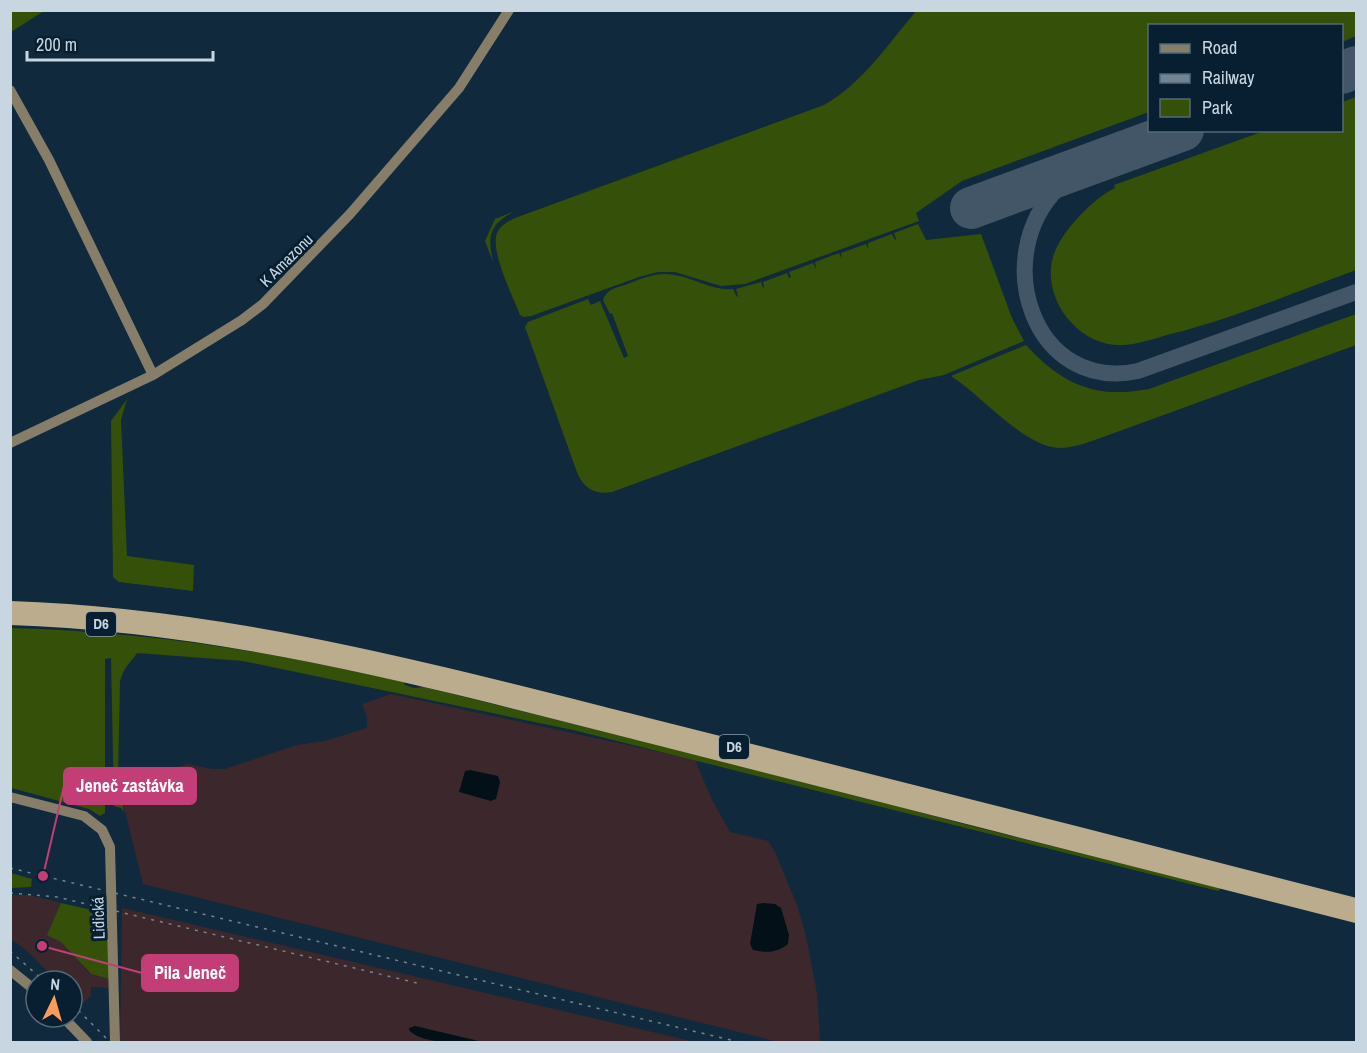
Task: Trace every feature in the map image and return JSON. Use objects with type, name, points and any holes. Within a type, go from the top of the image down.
[{"type":"highway","name":"D6","points":[[10,608],[138,617],[205,625],[362,654],[1356,905]]},
{"type":"highway","name":"D6","points":[[10,618],[124,626],[192,634],[359,665],[1356,916]]},
{"type":"street","name":"K Amazonu","points":[[10,443],[153,375],[252,313],[315,253],[459,88],[508,10]]},
{"type":"street","points":[[10,90],[49,160],[153,375]]},
{"type":"street","name":"Lidická","points":[[10,797],[84,816],[102,830],[110,847],[115,1042]]},
{"type":"street","points":[[10,970],[24,981]]},
{"type":"street","points":[[75,1029],[87,1042]]},
{"type":"shaded area","points":[[391,694],[697,760],[712,800],[730,832],[768,841],[775,852],[797,905],[806,936],[817,993],[820,1042],[779,1042],[143,884],[119,787],[187,764],[225,769],[297,745],[325,741],[367,728],[367,717],[362,704]]},
{"type":"shaded area","points":[[465,771],[498,776],[500,782],[496,799],[491,801],[459,792]]},
{"type":"shaded area","points":[[11,895],[29,895],[61,903],[48,935],[61,942],[90,974],[109,979],[109,988],[91,987],[91,996],[84,1002],[84,969],[45,969],[11,939]]},
{"type":"shaded area","points":[[757,904],[775,904],[781,908],[789,935],[788,944],[771,952],[753,950],[750,944]]},
{"type":"shaded area","points":[[122,908],[695,1042],[120,1042]]},
{"type":"shaded area","points":[[415,1026],[483,1042],[433,1041],[415,1035],[409,1030]]},
{"type":"green space","points":[[11,10],[44,10],[44,11],[11,32]]},
{"type":"green space","points":[[917,10],[1356,11],[1356,36],[1343,42],[1343,24],[1148,24],[1148,112],[962,181],[916,213],[919,221],[745,284],[721,286],[675,272],[658,272],[531,316],[520,315],[503,274],[497,251],[497,233],[504,224],[824,105],[851,86]]},
{"type":"green space","points":[[1356,97],[1356,270],[1195,328],[1134,344],[1106,344],[1091,338],[1067,318],[1058,304],[1053,289],[1051,273],[1053,257],[1062,238],[1078,218],[1087,208],[1115,188],[1114,185],[1261,132],[1343,132],[1343,102]]},
{"type":"green space","points":[[515,211],[495,225],[492,231],[490,244],[493,262],[485,241],[495,219]]},
{"type":"green space","points":[[918,224],[926,240],[981,234],[1012,318],[1024,341],[944,375],[919,380],[612,492],[596,492],[581,480],[525,327],[528,322],[588,299],[591,305],[600,301],[624,358],[628,356],[612,313],[610,314],[603,300],[612,290],[650,276],[665,274],[716,288],[733,289],[737,297],[736,289],[761,282],[763,288],[763,282],[787,273],[789,278],[791,277],[789,272],[813,263],[816,269],[815,262],[839,253],[842,259],[841,253],[866,244],[868,249],[868,243],[892,234],[895,240],[894,233]]},
{"type":"green space","points":[[1356,314],[1356,345],[1071,447],[1060,448],[1032,439],[1003,419],[951,376],[1026,345],[1053,370],[1081,386],[1112,392],[1130,392],[1149,389]]},
{"type":"green space","points":[[127,399],[121,420],[127,556],[194,565],[193,591],[119,582],[113,577],[111,421]]},
{"type":"green space","points":[[10,628],[159,638],[355,671],[403,682],[414,688],[424,687],[824,786],[960,823],[1221,888],[1218,891],[573,730],[243,661],[137,653],[125,669],[120,682],[118,776],[124,812],[121,808],[114,806],[111,658],[105,659],[105,813],[100,816],[89,809],[11,788]]},
{"type":"green space","points":[[11,873],[32,879],[31,887],[11,888]]},
{"type":"green space","points":[[61,903],[109,914],[109,979],[91,974],[61,942],[47,935]]},
{"type":"taxiway","points":[[1152,143],[1102,160],[1068,179],[1058,188],[1037,217],[1027,249],[1025,282],[1033,314],[1048,341],[1072,361],[1102,372],[1138,371],[1356,292]]},
{"type":"runway","points":[[1343,73],[1356,67]]},
{"type":"runway","points":[[971,208],[1178,132]]},
{"type":"railway","points":[[10,868],[739,1042]]},
{"type":"railway","points":[[10,893],[57,897],[417,983]]},
{"type":"railway","points":[[10,951],[30,969]]},
{"type":"railway","points":[[84,1016],[110,1042]]},
{"type":"place","name":"Jeneč zastávka","points":[[43,876]]},
{"type":"place","name":"Pila Jeneč","points":[[42,946]]}]
